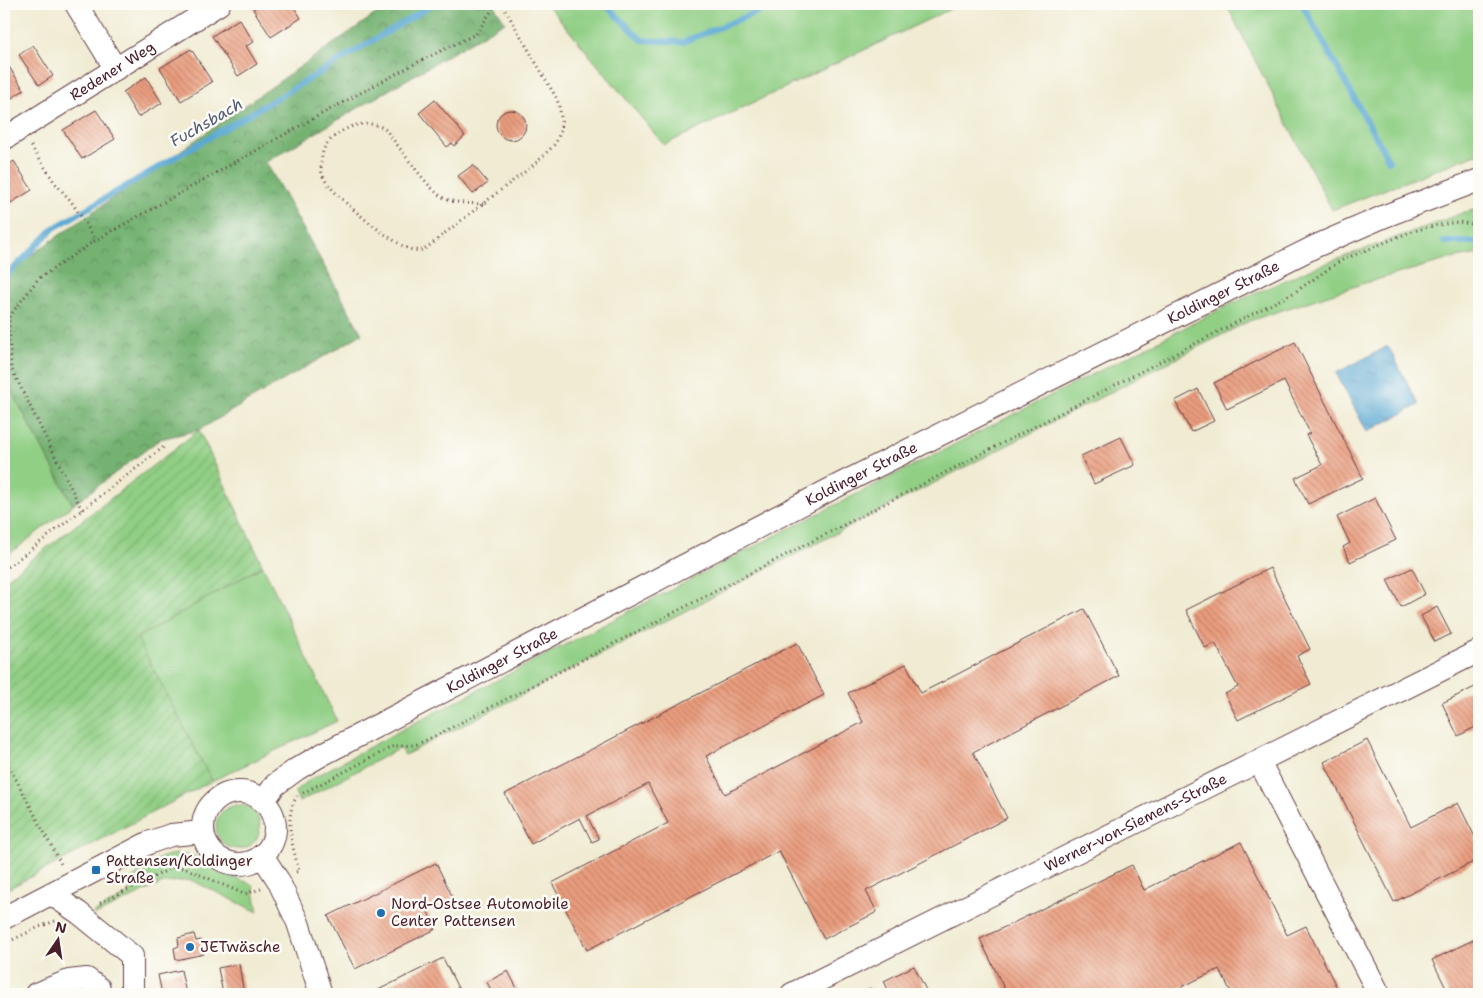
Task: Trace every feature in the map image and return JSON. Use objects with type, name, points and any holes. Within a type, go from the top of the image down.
[{"type":"street","points":[[76,4],[115,68]]},
{"type":"street","name":"Redener Weg","points":[[12,134],[219,4]]},
{"type":"street","name":"Koldinger Straße","points":[[263,802],[275,785],[297,769],[821,495],[1316,246],[1385,216],[1479,180]]},
{"type":"street","points":[[1441,194],[1479,194]]},
{"type":"street","name":"Werner-von-Siemens-Straße","points":[[792,994],[1479,651]]},
{"type":"street","points":[[1259,761],[1379,994]]},
{"type":"street","points":[[236,792],[251,794],[263,802],[272,814],[274,829],[271,843],[262,855],[249,862],[233,863],[213,853],[205,840],[203,832],[207,811],[211,805],[223,796],[236,792]]},
{"type":"street","points":[[4,918],[148,843],[171,835],[203,832]]},
{"type":"street","points":[[262,855],[278,880],[298,923],[321,994]]},
{"type":"street","points":[[51,894],[80,913],[132,956],[132,994]]},
{"type":"street","points":[[36,994],[69,981],[88,979],[99,988],[100,994]]},
{"type":"path","points":[[82,510],[11,368],[9,317],[38,279],[96,240],[316,117],[418,62],[476,34],[496,4]]},
{"type":"path","points":[[482,204],[462,203],[442,198],[427,183],[381,126],[368,123],[354,126],[334,136],[325,147],[321,162],[322,175],[329,187],[389,238],[410,250],[423,250],[545,155],[557,142],[562,129],[562,114],[556,99],[502,4]]},
{"type":"path","points":[[12,134],[71,201],[96,240]]},
{"type":"path","points":[[4,944],[39,927],[80,913],[176,866],[244,894],[258,891],[299,871],[290,834],[291,814],[296,796],[394,746],[415,745],[433,737],[1295,292],[1340,261],[1410,232],[1433,226],[1458,222],[1479,225]]},
{"type":"path","points":[[4,570],[165,446]]},
{"type":"path","points":[[4,757],[62,865]]},
{"type":"green space","points":[[390,4],[493,4],[505,22],[266,162],[362,334],[199,430],[160,439],[73,505],[4,377],[4,274]]},
{"type":"green space","points":[[547,4],[961,4],[664,145]]},
{"type":"green space","points":[[1226,4],[1479,4],[1479,153],[1332,210]]},
{"type":"green space","points":[[1479,209],[1479,254],[1450,259],[1365,283],[1249,321],[405,755],[400,748],[299,802],[295,792],[309,780],[403,729],[790,528],[1229,305],[1308,270],[1465,212]]},
{"type":"green space","points":[[4,377],[73,505],[4,558]]},
{"type":"green space","points":[[199,430],[263,566],[137,638],[212,781],[4,891],[4,581]]},
{"type":"green space","points":[[263,566],[337,721],[212,781],[136,638]]},
{"type":"green space","points":[[238,805],[250,809],[256,815],[260,827],[256,839],[250,845],[238,849],[226,845],[220,839],[216,827],[220,815],[226,809]]},
{"type":"green space","points":[[176,854],[194,856],[217,872],[250,883],[253,886],[258,912],[191,880],[163,883],[95,915],[93,913],[130,893],[128,882],[150,864],[163,857]]},
{"type":"water","points":[[1388,346],[1419,405],[1367,432],[1336,373]]},
{"type":"building","points":[[122,4],[136,4],[123,8]]},
{"type":"building","points":[[261,4],[292,4],[301,18],[271,37],[253,9]]},
{"type":"building","points":[[239,19],[254,42],[246,46],[257,64],[238,76],[212,36]]},
{"type":"building","points":[[33,45],[53,76],[39,85],[19,55]]},
{"type":"building","points":[[191,49],[212,82],[181,101],[160,68]]},
{"type":"building","points":[[4,59],[24,90],[4,103]]},
{"type":"building","points":[[146,77],[162,103],[138,117],[123,92]]},
{"type":"building","points":[[435,100],[465,136],[454,146],[452,143],[447,147],[419,113]]},
{"type":"building","points":[[96,110],[115,139],[82,159],[63,130]]},
{"type":"building","points":[[511,110],[522,114],[526,125],[522,136],[511,140],[500,136],[496,125],[500,114]]},
{"type":"building","points":[[14,161],[32,190],[4,207],[4,168]]},
{"type":"building","points":[[473,165],[488,183],[473,194],[458,176]]},
{"type":"building","points":[[1295,342],[1363,478],[1308,504],[1295,478],[1322,465],[1306,435],[1310,433],[1284,381],[1227,409],[1214,383]]},
{"type":"building","points":[[1198,389],[1214,421],[1191,432],[1175,401]]},
{"type":"building","points":[[1121,437],[1135,465],[1094,484],[1081,456]]},
{"type":"building","points":[[1375,498],[1396,540],[1350,562],[1343,547],[1350,543],[1337,517]]},
{"type":"building","points":[[1270,568],[1310,649],[1297,656],[1311,684],[1238,720],[1225,694],[1238,687],[1215,643],[1205,648],[1186,610]]},
{"type":"building","points":[[1412,568],[1425,594],[1401,607],[1387,580]]},
{"type":"building","points":[[1437,607],[1451,634],[1435,642],[1421,616]]},
{"type":"building","points":[[1084,609],[1119,676],[973,752],[1007,818],[866,891],[877,912],[824,939],[779,851],[587,950],[552,883],[668,823],[648,784],[587,816],[599,839],[592,842],[580,818],[531,844],[505,794],[797,643],[824,695],[706,756],[725,794],[863,722],[848,693],[906,664],[921,693]]},
{"type":"building","points":[[1479,685],[1479,725],[1458,736],[1442,703]]},
{"type":"building","points":[[1367,740],[1411,827],[1458,803],[1479,845],[1479,859],[1394,902],[1324,762]]},
{"type":"building","points":[[1241,842],[1287,935],[1306,926],[1340,994],[1232,994],[1219,969],[1167,994],[1007,994],[980,939],[1132,865],[1144,890]]},
{"type":"building","name":"Nord-Ostsee Automobile Center Pattensen","points":[[436,863],[453,898],[427,910],[436,929],[355,969],[328,916]]},
{"type":"building","name":"JETwäsche","points":[[194,934],[196,941],[201,940],[204,954],[176,960],[174,948],[179,946],[178,938]]},
{"type":"building","points":[[1479,937],[1479,994],[1449,994],[1432,960]]},
{"type":"building","points":[[443,958],[461,994],[370,994]]},
{"type":"building","points":[[239,964],[244,994],[223,994],[218,968]]},
{"type":"building","points":[[914,966],[928,994],[890,994],[884,981]]},
{"type":"building","points":[[181,970],[186,994],[162,994],[158,975]]},
{"type":"building","points":[[508,971],[520,994],[493,994],[487,982]]},
{"type":"building","points":[[870,988],[873,994],[859,994]]},
{"type":"waterway","name":"Fuchsbach","points":[[4,278],[54,228],[434,4]]},
{"type":"waterway","name":"Fuchsbach","points":[[605,4],[642,40],[683,42],[777,4]]},
{"type":"waterway","points":[[1302,4],[1389,161]]},
{"type":"waterway","points":[[1444,242],[1479,242]]},
{"type":"place","name":"Pattensen/Koldinger Straße","points":[[96,870]]},
{"type":"place","name":"Nord-Ostsee Automobile Center Pattensen","points":[[381,913]]},
{"type":"place","name":"JETwäsche","points":[[190,947]]}]
